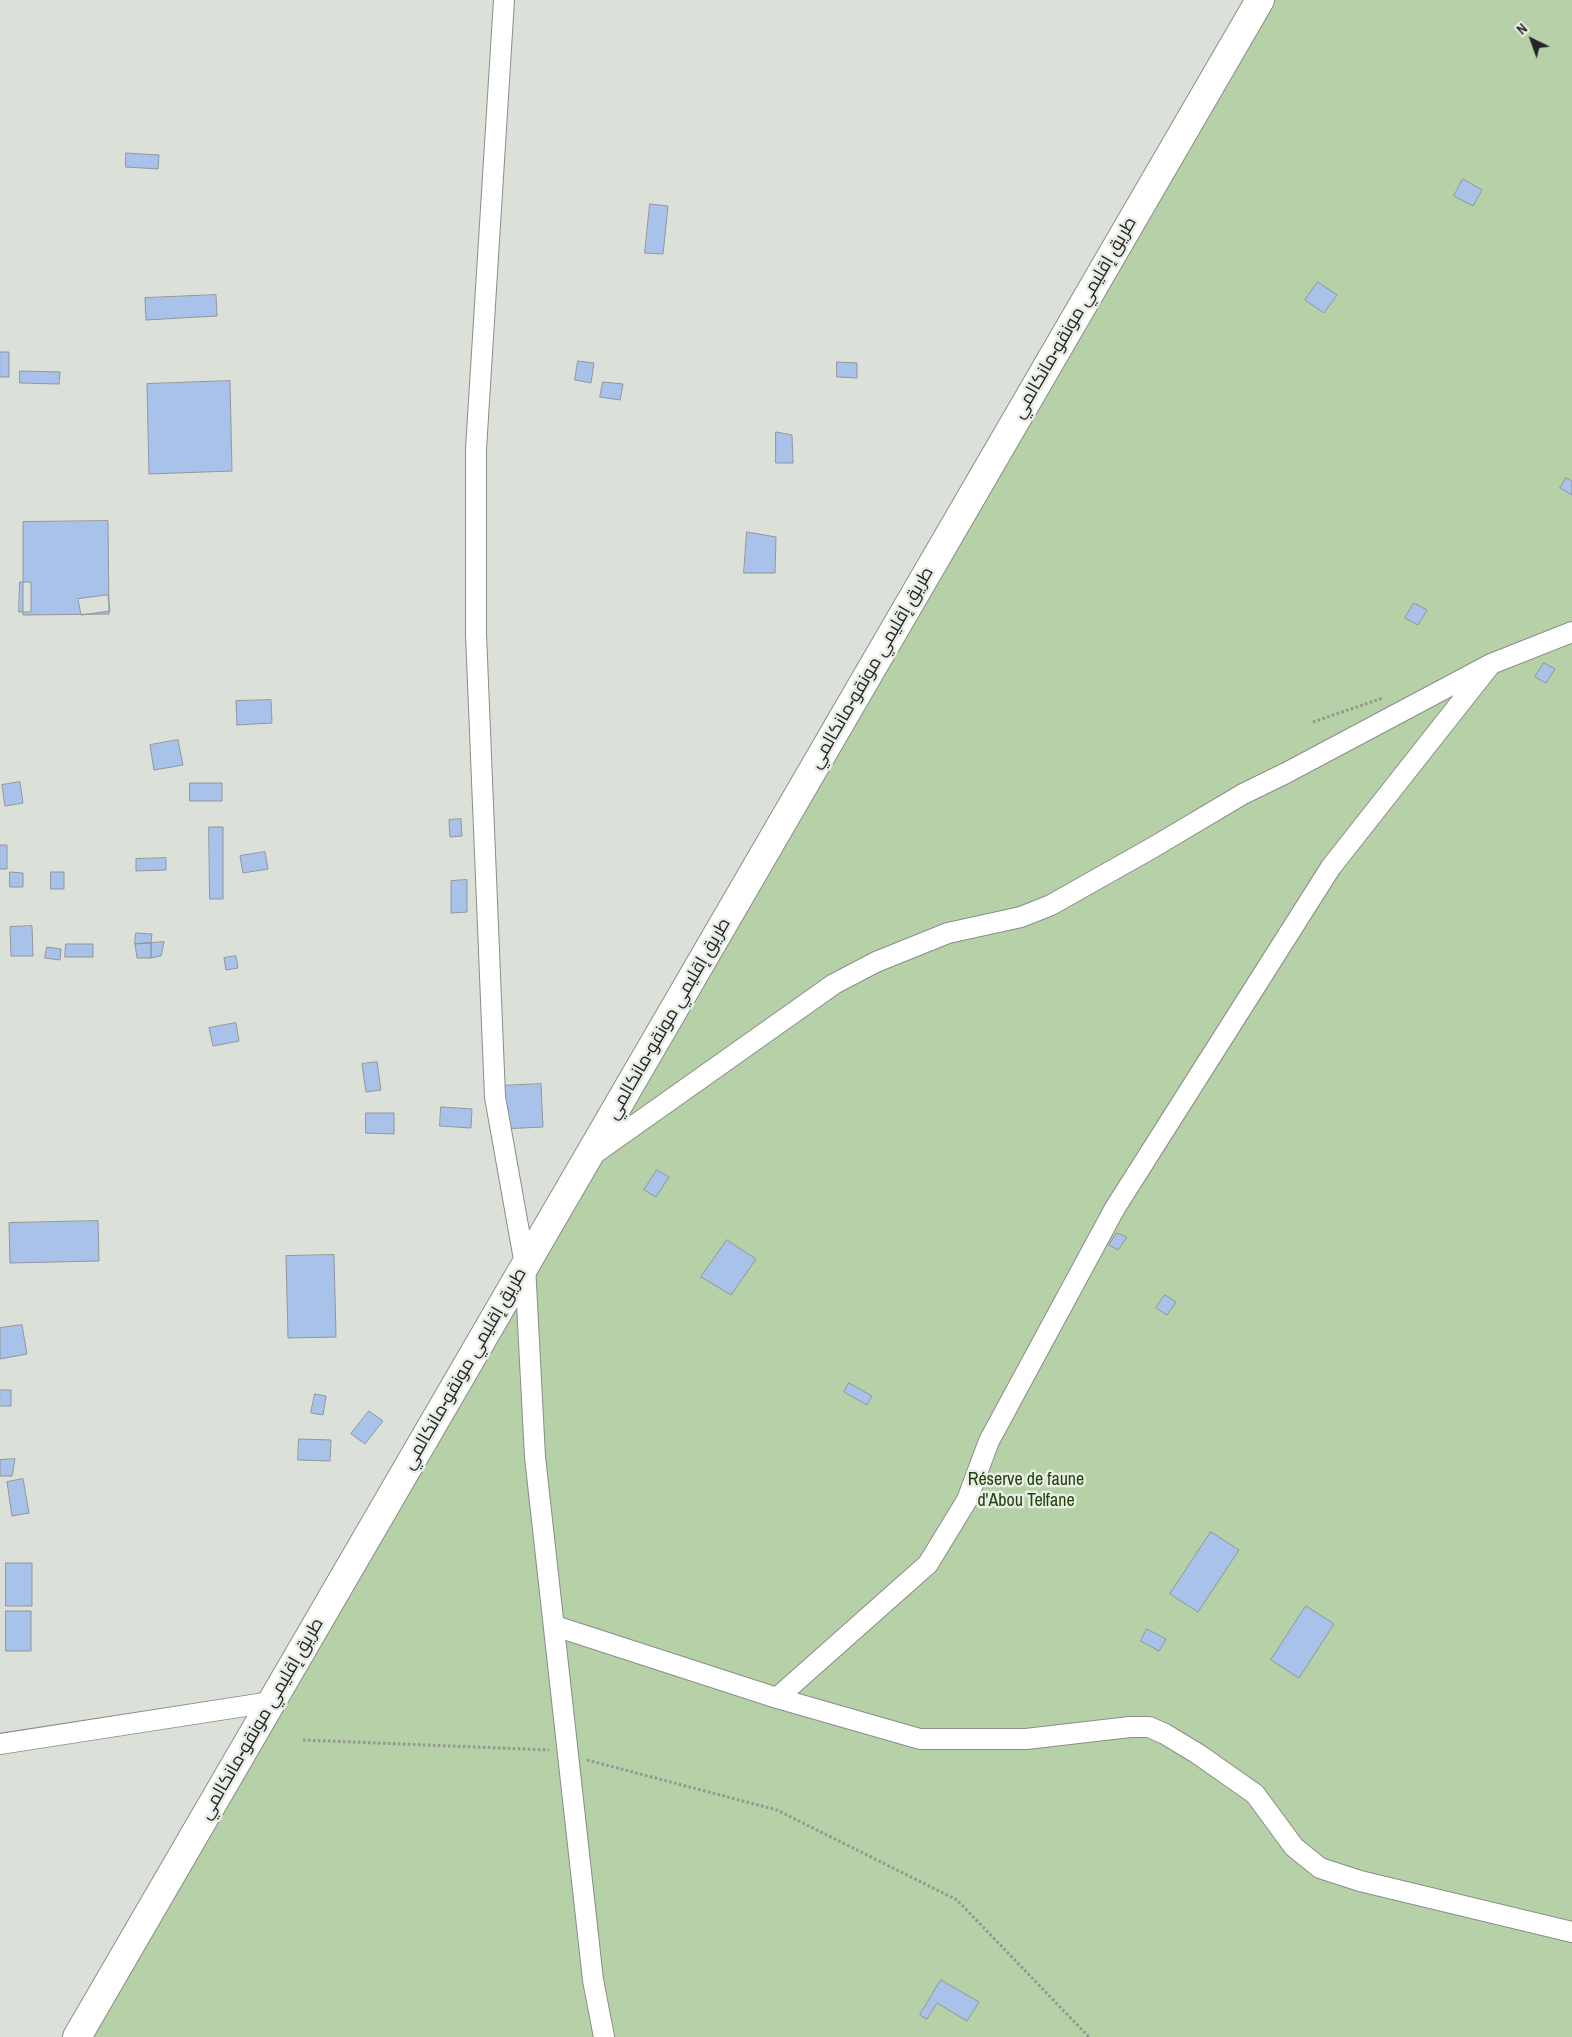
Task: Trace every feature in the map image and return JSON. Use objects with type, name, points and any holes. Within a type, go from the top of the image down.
[{"type":"highway","name":"طريق إقليمي مونقو-مانكالمي","points":[[77,2037],[1260,0]]},
{"type":"street","points":[[504,0],[476,449],[476,634],[495,1097],[525,1265],[535,1456],[593,1980],[604,2037]]},
{"type":"street","points":[[588,1159],[834,984],[876,962],[948,933],[1021,917],[1052,905],[1243,794],[1491,664],[1572,632]]},
{"type":"street","points":[[777,1698],[928,1564],[967,1500],[989,1441],[1115,1208],[1330,868],[1491,664]]},
{"type":"street","points":[[555,1626],[777,1698],[920,1739],[1026,1739],[1130,1727],[1149,1727],[1165,1734],[1198,1754],[1255,1794],[1294,1847],[1320,1868],[1360,1881],[1572,1932]]},
{"type":"street","points":[[0,1744],[271,1702]]},
{"type":"path","points":[[302,1740],[546,1749],[777,1810],[957,1900],[1089,2037]]},
{"type":"green space","name":"Réserve de faune d'Abou Telfane","points":[[1260,0],[1572,0],[1572,2037],[77,2037]]},
{"type":"building","points":[[126,153],[159,155],[158,169],[126,167]]},
{"type":"building","points":[[1463,179],[1482,190],[1473,206],[1454,196]]},
{"type":"building","points":[[650,204],[668,206],[663,254],[645,253]]},
{"type":"building","points":[[1318,282],[1337,295],[1324,313],[1305,300]]},
{"type":"building","points":[[216,295],[217,316],[146,320],[145,298]]},
{"type":"building","points":[[0,352],[9,352],[9,377],[0,377]]},
{"type":"building","points":[[578,361],[594,363],[591,383],[575,380]]},
{"type":"building","points":[[837,362],[857,363],[857,378],[837,377]]},
{"type":"building","points":[[20,371],[60,372],[59,384],[20,383]]},
{"type":"building","points":[[230,381],[232,471],[149,474],[147,384]]},
{"type":"building","points":[[603,382],[623,384],[620,400],[600,397]]},
{"type":"building","points":[[776,432],[792,435],[793,463],[776,463]]},
{"type":"building","points":[[1566,478],[1572,481],[1572,495],[1560,488]]},
{"type":"building","points":[[108,521],[109,614],[23,615],[23,522]]},
{"type":"building","points":[[747,532],[776,537],[775,573],[744,573]]},
{"type":"building","points":[[20,582],[31,582],[31,612],[19,612]]},
{"type":"building","points":[[108,595],[110,611],[81,615],[78,599]]},
{"type":"building","points":[[1414,603],[1427,610],[1418,625],[1405,618]]},
{"type":"building","points":[[1544,663],[1555,669],[1546,683],[1535,677]]},
{"type":"building","points":[[271,700],[272,723],[237,725],[236,701]]},
{"type":"building","points":[[178,740],[183,765],[154,770],[150,745]]},
{"type":"building","points":[[20,782],[23,803],[5,806],[2,785]]},
{"type":"building","points":[[190,783],[222,783],[222,801],[190,801]]},
{"type":"building","points":[[461,819],[462,836],[450,837],[449,820]]},
{"type":"building","points":[[209,827],[223,827],[223,899],[210,899]]},
{"type":"building","points":[[0,845],[7,845],[7,869],[0,869]]},
{"type":"building","points":[[265,852],[268,869],[243,873],[240,856]]},
{"type":"building","points":[[166,858],[166,870],[136,871],[136,859]]},
{"type":"building","points":[[10,872],[23,873],[23,887],[10,887]]},
{"type":"building","points":[[51,872],[64,872],[64,889],[51,889]]},
{"type":"building","points":[[467,880],[467,912],[451,913],[451,881]]},
{"type":"building","points":[[32,926],[33,956],[11,956],[10,927]]},
{"type":"building","points":[[136,933],[152,934],[151,943],[135,944]]},
{"type":"building","points":[[164,942],[161,956],[151,958],[151,943]]},
{"type":"building","points":[[151,943],[151,958],[137,958],[135,944]]},
{"type":"building","points":[[66,944],[93,944],[93,957],[65,957]]},
{"type":"building","points":[[47,947],[61,949],[60,960],[45,958]]},
{"type":"building","points":[[236,956],[238,968],[226,970],[224,958]]},
{"type":"building","points":[[236,1023],[239,1041],[213,1046],[209,1028]]},
{"type":"building","points":[[377,1062],[381,1090],[366,1092],[362,1064]]},
{"type":"building","points":[[541,1084],[543,1127],[501,1129],[500,1086]]},
{"type":"building","points":[[441,1107],[472,1109],[471,1128],[440,1126]]},
{"type":"building","points":[[366,1113],[394,1113],[394,1134],[366,1133]]},
{"type":"building","points":[[657,1170],[669,1177],[656,1197],[644,1190]]},
{"type":"building","points":[[98,1221],[99,1261],[10,1263],[9,1223]]},
{"type":"building","points":[[1117,1233],[1127,1237],[1118,1250],[1109,1245]]},
{"type":"building","points":[[727,1240],[756,1259],[731,1295],[701,1277]]},
{"type":"building","points":[[334,1255],[336,1337],[288,1338],[286,1256]]},
{"type":"building","points":[[1165,1295],[1176,1302],[1167,1315],[1156,1308]]},
{"type":"building","points":[[22,1325],[27,1354],[0,1359],[0,1328]]},
{"type":"building","points":[[849,1383],[872,1396],[867,1405],[844,1392]]},
{"type":"building","points":[[0,1390],[11,1390],[11,1406],[0,1406]]},
{"type":"building","points":[[315,1394],[326,1396],[323,1415],[311,1413]]},
{"type":"building","points":[[369,1411],[383,1421],[365,1444],[351,1434]]},
{"type":"building","points":[[299,1439],[331,1440],[330,1461],[298,1460]]},
{"type":"building","points":[[15,1459],[12,1476],[0,1476],[0,1460]]},
{"type":"building","points":[[23,1479],[29,1513],[12,1516],[7,1482]]},
{"type":"building","points":[[1211,1532],[1239,1550],[1198,1612],[1170,1594]]},
{"type":"building","points":[[6,1563],[32,1563],[32,1606],[6,1606]]},
{"type":"building","points":[[1306,1606],[1334,1624],[1299,1678],[1271,1660]]},
{"type":"building","points":[[6,1611],[31,1611],[31,1651],[6,1651]]},
{"type":"building","points":[[1147,1629],[1166,1639],[1159,1651],[1141,1641]]},
{"type":"building","points":[[941,1980],[979,2002],[967,2021],[937,2003],[927,2019],[920,2015]]}]
